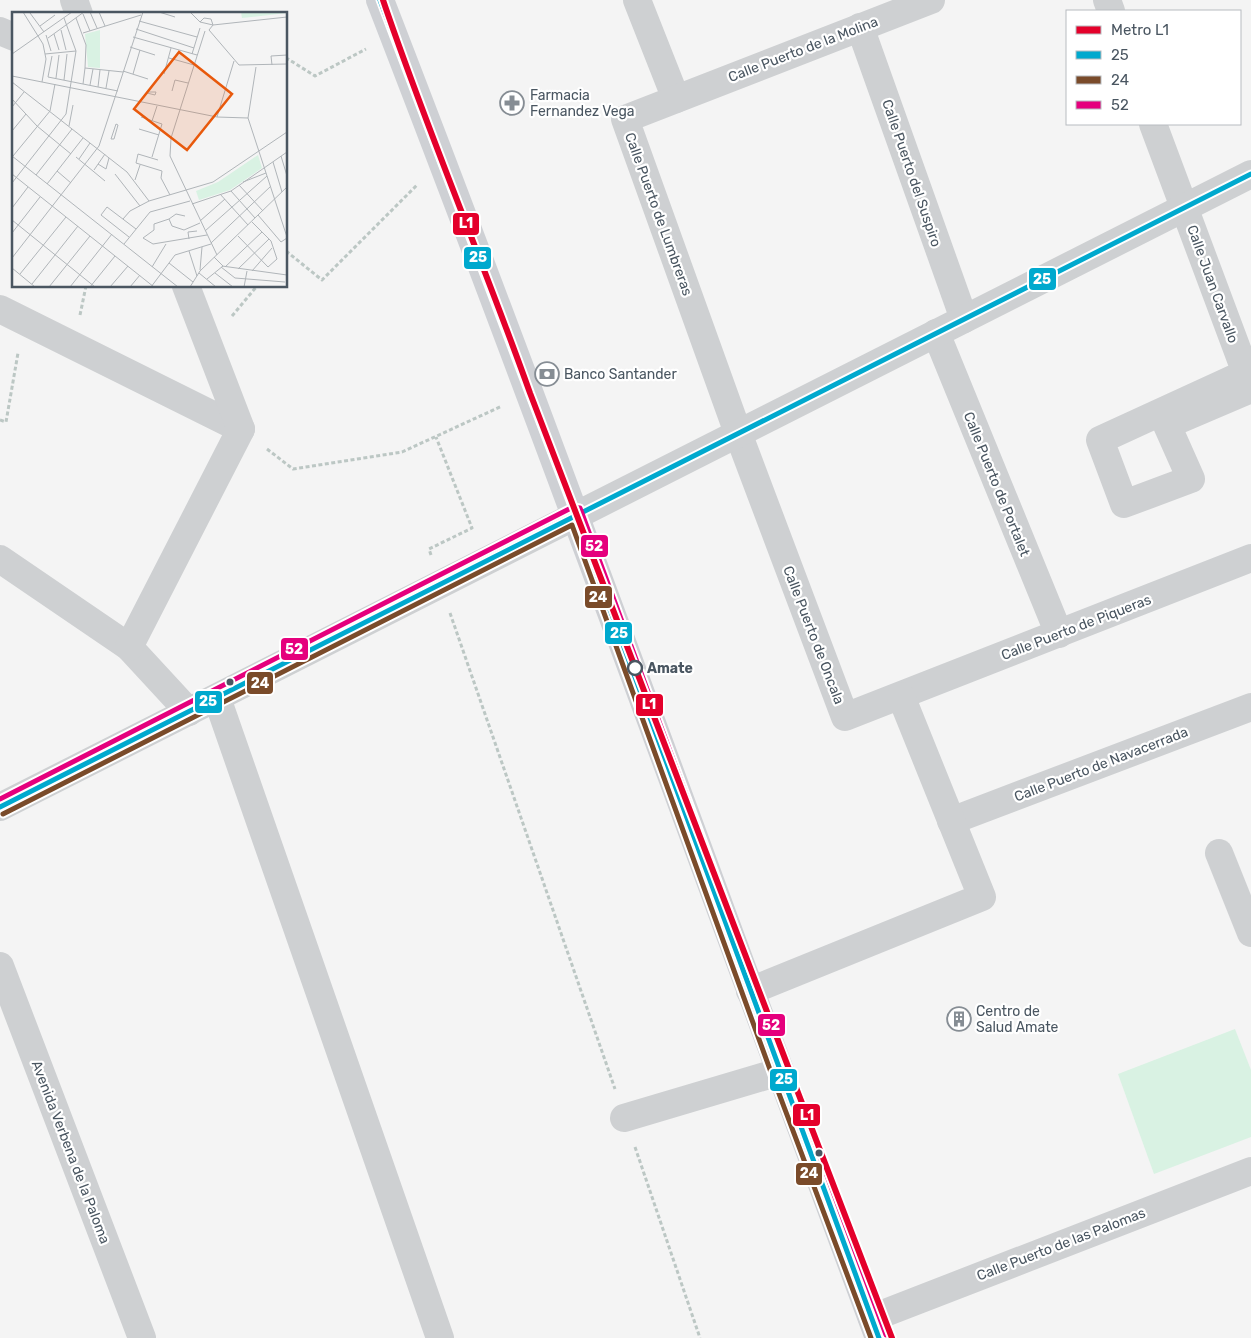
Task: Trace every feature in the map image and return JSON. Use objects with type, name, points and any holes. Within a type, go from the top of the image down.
[{"type":"street","points":[[74,0],[78,12]]},
{"type":"street","points":[[380,0],[576,514],[779,1072],[875,1328]]},
{"type":"street","points":[[637,0],[676,99]]},
{"type":"street","name":"Calle Puerto de la Molina","points":[[676,99],[931,0]]},
{"type":"street","name":"Calle Puerto del Suspiro","points":[[860,27],[964,319]]},
{"type":"street","points":[[0,31],[12,36]]},
{"type":"street","name":"Calle Puerto de Lumbreras","points":[[676,99],[625,119],[738,433]]},
{"type":"street","name":"Calle Juan Carvallo","points":[[1153,125],[1248,381]]},
{"type":"street","points":[[0,807],[1251,174]]},
{"type":"street","points":[[129,647],[241,429],[187,288]]},
{"type":"street","points":[[12,314],[241,429]]},
{"type":"street","name":"Calle Puerto de Portalet","points":[[936,333],[1059,634]]},
{"type":"street","points":[[1248,381],[1167,425],[1191,479],[1124,504],[1100,440],[1248,381]]},
{"type":"street","name":"Calle Puerto de Oncala","points":[[738,433],[845,718],[901,696]]},
{"type":"street","name":"Calle Puerto de Piqueras","points":[[901,696],[1251,558]]},
{"type":"street","points":[[0,559],[129,647],[189,712]]},
{"type":"street","points":[[750,992],[982,897],[901,696]]},
{"type":"street","points":[[216,698],[440,1338]]},
{"type":"street","name":"Calle Puerto de Navacerrada","points":[[951,821],[1251,706]]},
{"type":"street","points":[[1219,853],[1251,933]]},
{"type":"street","name":"Avenida Verbena de la Paloma","points":[[0,966],[142,1338]]},
{"type":"street","points":[[624,1118],[779,1072]]},
{"type":"street","name":"Calle Puerto de las Palomas","points":[[875,1328],[1251,1171]]},
{"type":"path","points":[[288,59],[314,76],[393,34]]},
{"type":"path","points":[[288,254],[322,280],[419,183]]},
{"type":"path","points":[[0,420],[6,422],[12,314]]},
{"type":"path","points":[[241,429],[294,469],[402,452],[530,393]]},
{"type":"path","points":[[436,437],[472,528],[430,549],[440,584],[700,1338]]},
{"type":"green space","points":[[1235,1029],[1251,1070],[1251,1137],[1154,1174],[1118,1074]]},
{"type":"metro line","name":"L1","points":[[383,0],[418,99],[892,1338]]},
{"type":"transit line","name":"25","points":[[380,0],[570,501],[879,1338]]},
{"type":"transit line","name":"25","points":[[0,807],[1251,174]]},
{"type":"transit line","name":"52","points":[[0,799],[573,507],[580,508],[886,1335]]},
{"type":"transit line","name":"24","points":[[3,814],[572,525],[772,1075],[871,1338]]},
{"type":"place","name":"Farmacia Fernandez Vega","points":[[512,103]]},
{"type":"place","name":"Banco Santander","points":[[547,374]]},
{"type":"place","name":"Amate","points":[[635,668]]},
{"type":"place","name":"Centro de Salud Amate","points":[[959,1019]]}]
